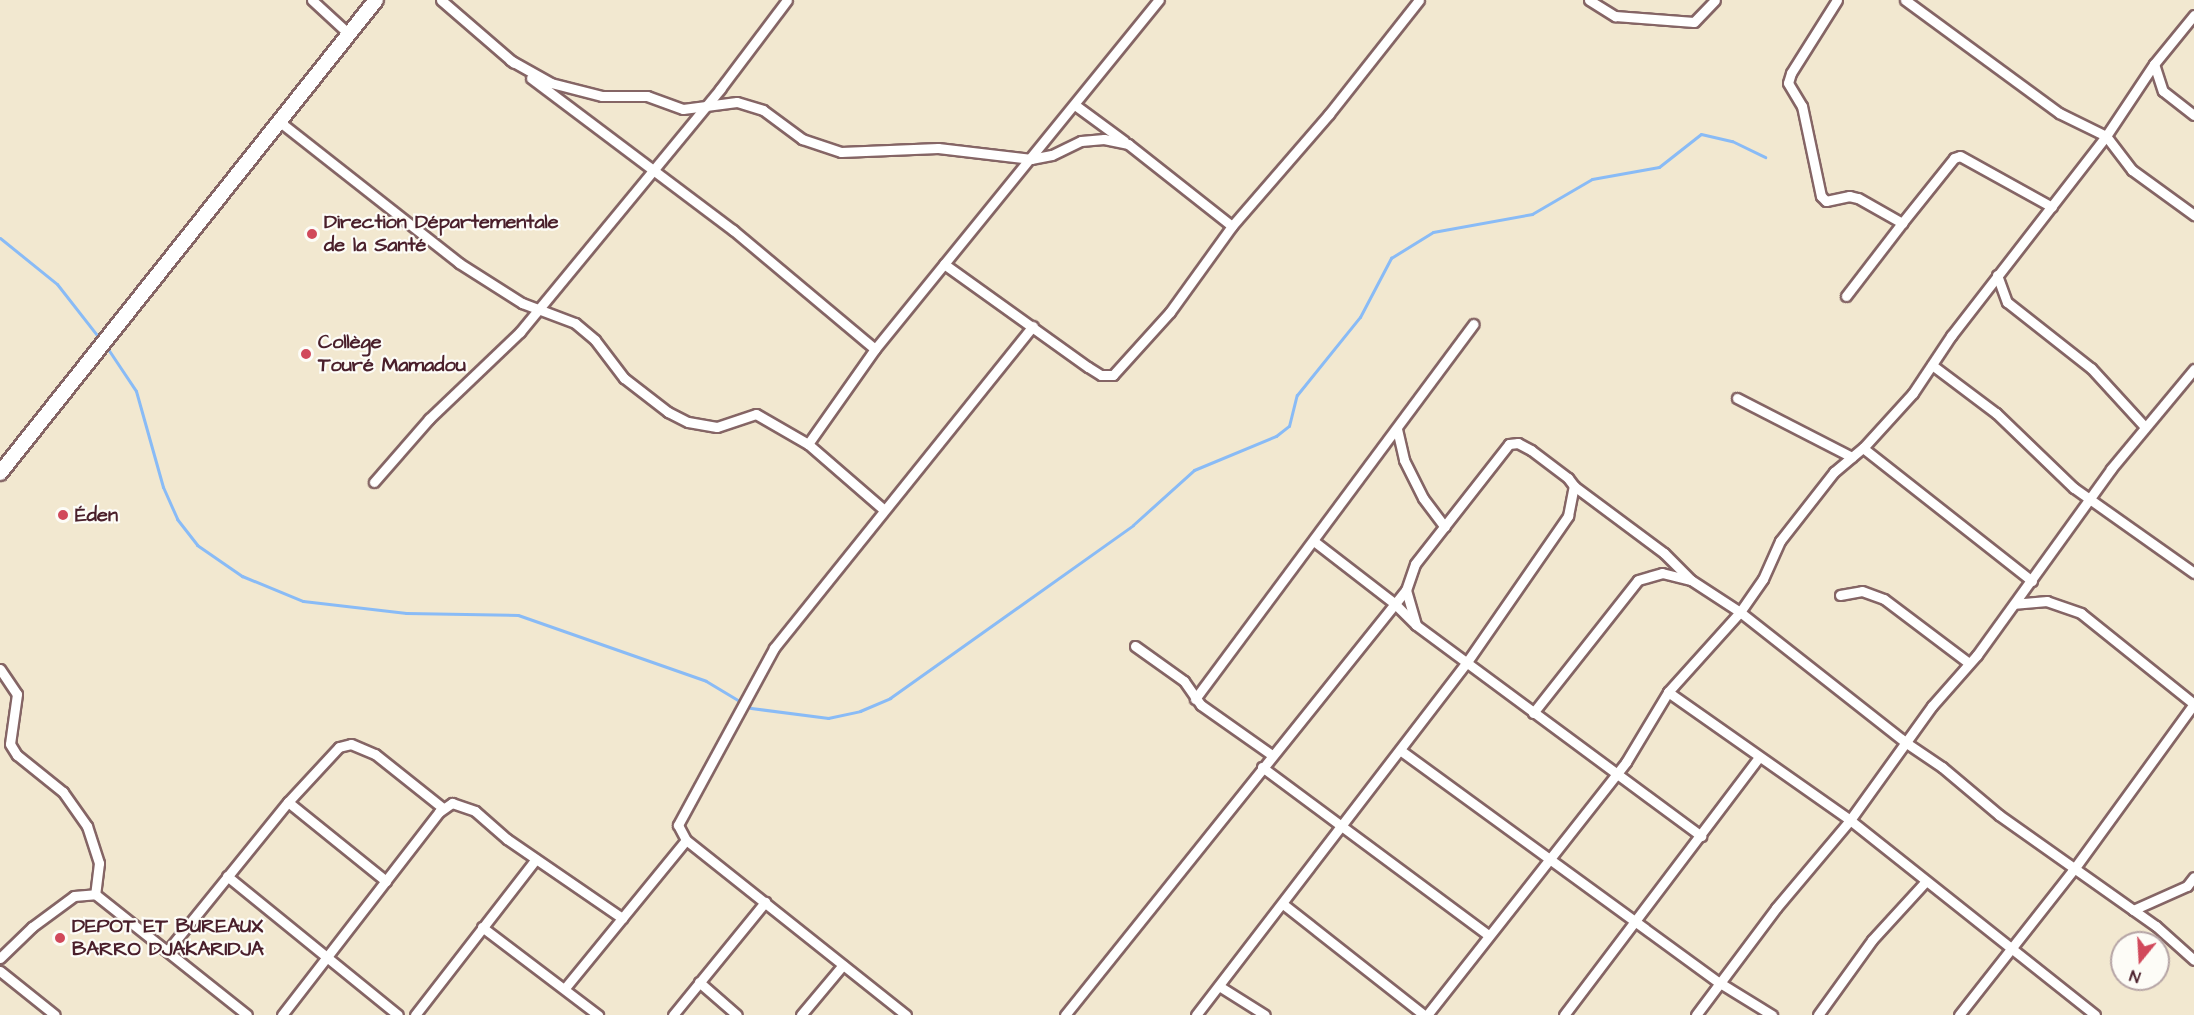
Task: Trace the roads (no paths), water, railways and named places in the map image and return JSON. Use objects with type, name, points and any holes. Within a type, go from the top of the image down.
[{"type":"highway","points":[[0,473],[376,0]]},
{"type":"street","points":[[312,0],[349,34]]},
{"type":"street","points":[[441,0],[510,60],[651,170],[733,230],[875,349]]},
{"type":"street","points":[[374,482],[429,419],[501,351],[538,310],[705,106],[788,0]]},
{"type":"street","points":[[808,444],[875,349],[1159,0]]},
{"type":"street","points":[[944,264],[1088,367],[1101,375],[1113,375],[1170,312],[1232,226],[1329,114],[1419,0]]},
{"type":"street","points":[[1589,0],[1615,16],[1694,22],[1715,0]]},
{"type":"street","points":[[1837,0],[1791,73],[1788,83],[1802,106],[1821,196],[1826,201],[1849,196],[1858,198],[1902,223]]},
{"type":"street","points":[[1905,0],[2059,113],[2106,136],[2120,158],[2149,186],[2194,215]]},
{"type":"street","points":[[1283,904],[1426,1015],[1488,935],[1551,862],[1617,773],[1668,692],[1740,612],[1763,579],[1780,541],[1834,472],[1863,448],[1901,408],[1997,275],[2106,136],[2154,64],[2194,15]]},
{"type":"street","points":[[510,60],[551,83],[595,95],[646,96],[682,109],[728,102],[750,105],[767,113],[802,139],[842,152],[938,148],[1031,159],[1052,154],[1081,141],[1104,139],[1128,144]]},
{"type":"street","points":[[2154,64],[2163,91],[2194,115]]},
{"type":"street","points":[[1075,105],[1232,226]]},
{"type":"street","points":[[280,122],[459,263],[538,310],[575,322],[596,340],[624,378],[668,412],[688,422],[717,427],[756,414],[808,444],[882,509]]},
{"type":"street","points":[[1846,296],[1954,158],[1960,156],[2052,207]]},
{"type":"street","points":[[1997,275],[2007,302],[2091,368],[2145,427]]},
{"type":"street","points":[[1195,699],[1315,542],[1473,324]]},
{"type":"street","points":[[906,1015],[686,840],[678,831],[680,820],[774,648],[882,509],[980,396],[1033,326]]},
{"type":"street","points":[[1932,364],[1996,413],[2074,488],[2194,573]]},
{"type":"street","points":[[1696,1015],[1850,820],[1905,742],[2032,581],[2145,427],[2194,369]]},
{"type":"street","points":[[1737,398],[1852,457]]},
{"type":"street","points":[[1396,429],[1404,460],[1420,493],[1445,527]]},
{"type":"street","points":[[1065,1015],[1406,590],[1415,564],[1509,444],[1518,443],[1531,450],[1574,486],[1664,553],[1691,580],[1740,612],[1905,742],[2074,869],[2133,910],[2194,960]]},
{"type":"street","points":[[1863,448],[2032,581]]},
{"type":"street","points":[[1196,1015],[1344,827],[1467,662],[1568,516],[1574,486]]},
{"type":"street","points":[[1315,542],[1394,603],[1416,625],[1701,836]]},
{"type":"street","points":[[1533,713],[1638,580],[1662,573],[1691,580]]},
{"type":"street","points":[[1406,590],[1416,625]]},
{"type":"street","points":[[1840,595],[1862,591],[1884,599],[1969,663]]},
{"type":"street","points":[[1959,1015],[2074,869],[2194,704],[2081,613],[2047,601],[2014,604]]},
{"type":"street","points":[[1135,646],[1184,681],[1195,699],[1272,755]]},
{"type":"street","points":[[0,669],[17,694],[10,744],[17,755],[63,792],[87,826],[99,863],[95,894]]},
{"type":"street","points":[[1668,692],[1850,820],[2095,1015]]},
{"type":"street","points":[[168,950],[288,802],[333,751],[351,744],[375,754],[443,807]]},
{"type":"street","points":[[1400,750],[1720,983],[1772,1015]]},
{"type":"street","points":[[1564,1015],[1636,923],[1759,757]]},
{"type":"street","points":[[1262,767],[1488,935]]},
{"type":"street","points":[[288,802],[386,880]]},
{"type":"street","points":[[282,1015],[443,807],[453,803],[465,805],[536,859],[622,918]]},
{"type":"street","points":[[565,988],[686,840]]},
{"type":"street","points":[[415,1015],[536,859]]},
{"type":"street","points":[[227,876],[325,958],[398,1015]]},
{"type":"street","points":[[2133,910],[2187,886],[2194,877]]},
{"type":"street","points":[[1818,1015],[1872,940],[1926,881]]},
{"type":"street","points":[[0,958],[32,927],[74,896],[95,894],[247,1015]]},
{"type":"street","points":[[673,1015],[765,902]]},
{"type":"street","points":[[482,927],[598,1015]]},
{"type":"street","points":[[801,1015],[843,965]]},
{"type":"street","points":[[0,971],[55,1015]]},
{"type":"street","points":[[699,982],[737,1015]]},
{"type":"street","points":[[1219,986],[1265,1015]]},
{"type":"waterway","points":[[106,346],[136,391],[163,487],[177,519],[197,545],[242,576],[303,601],[406,613],[518,615],[706,681],[751,708],[828,718],[860,711],[890,698],[1133,525],[1194,470],[1276,436],[1289,426],[1297,395],[1360,317],[1391,258],[1433,232],[1532,214],[1592,179],[1659,167],[1701,134],[1732,141],[1765,157]]},
{"type":"waterway","points":[[0,238],[57,284],[100,339]]},
{"type":"place","name":"Direction Départementale de la Santé","points":[[312,234]]},
{"type":"place","name":"Collège Touré Mamadou","points":[[306,354]]},
{"type":"place","name":"Éden","points":[[63,515]]},
{"type":"place","name":"DEPOT ET BUREAUX BARRO DJAKARIDJA","points":[[60,938]]}]
